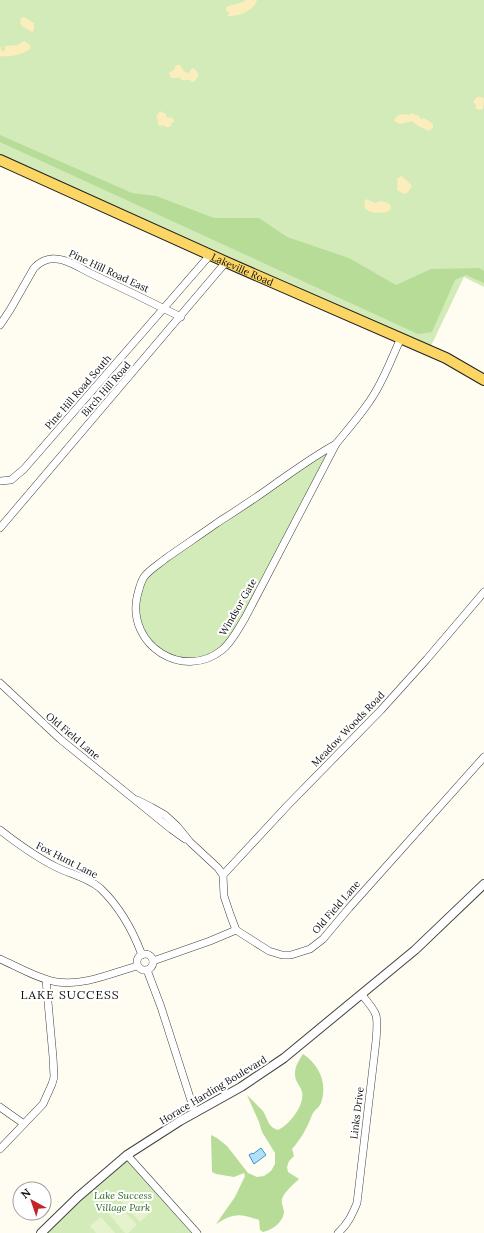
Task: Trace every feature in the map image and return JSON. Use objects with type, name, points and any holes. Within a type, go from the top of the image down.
[{"type":"main road","name":"Lakeville Road","points":[[0,160],[210,255],[446,358],[484,380]]},
{"type":"street","name":"Pine Hill Road South","points":[[1,481],[14,478],[24,469],[210,255]]},
{"type":"street","name":"Pine Hill Road East","points":[[0,325],[34,268],[44,260],[56,258],[181,317]]},
{"type":"street","name":"Birch Hill Road","points":[[0,528],[181,317],[226,262]]},
{"type":"street","name":"Windsor Gate","points":[[336,444],[315,455],[275,485],[180,548],[150,570],[139,586],[136,603],[138,623],[144,638],[151,646],[161,654],[174,659],[186,661],[208,658],[221,651],[228,645],[245,618],[336,444],[370,402],[377,390],[401,338]]},
{"type":"street","name":"Meadow Woods Road","points":[[223,875],[287,806],[381,710],[484,592]]},
{"type":"street","name":"Old Field Lane","points":[[0,683],[60,739],[137,800],[175,833],[190,842],[212,862],[223,875]]},
{"type":"street","name":"Old Field Lane","points":[[236,930],[262,947],[282,955],[297,954],[315,945],[323,939],[363,891],[484,757]]},
{"type":"street","name":"Fox Hunt Lane","points":[[0,830],[26,850],[56,867],[89,880],[100,888],[122,915],[142,955]]},
{"type":"street","points":[[153,961],[210,941],[236,930],[224,896],[223,875]]},
{"type":"street","name":"Horace Harding Boulevard","points":[[467,899],[484,879]]},
{"type":"street","name":"Horace Harding Boulevard","points":[[41,1233],[78,1197],[127,1155],[194,1113],[241,1087],[284,1058],[419,947],[484,884]]},
{"type":"street","points":[[142,955],[148,955],[153,961],[152,966],[147,970],[140,969],[137,960],[142,955]]},
{"type":"street","points":[[0,959],[46,980],[72,983],[86,981],[138,966]]},
{"type":"street","points":[[147,970],[161,1007],[194,1113]]},
{"type":"street","points":[[0,1149],[43,1104],[50,1090],[54,1077],[46,980]]},
{"type":"street","name":"Links Drive","points":[[338,1233],[346,1226],[352,1217],[357,1203],[376,1041],[377,1017],[372,1007],[362,995]]},
{"type":"street","points":[[0,1107],[24,1124]]},
{"type":"street","points":[[127,1155],[197,1233]]},
{"type":"green space","points":[[0,0],[484,0],[484,287],[464,277],[429,350],[0,159]]},
{"type":"green space","points":[[0,135],[132,193],[156,196],[214,218],[259,218],[287,237],[349,258],[396,285],[431,269],[479,268],[484,271],[484,283],[466,275],[455,280],[432,332],[418,334],[0,142]]},
{"type":"green space","points":[[336,444],[228,645],[201,660],[161,654],[138,623],[136,611],[144,577]]},
{"type":"green space","points":[[303,1054],[314,1063],[321,1075],[323,1082],[323,1096],[320,1105],[313,1113],[304,1133],[292,1149],[294,1156],[289,1161],[287,1167],[288,1172],[299,1179],[283,1196],[282,1204],[284,1211],[282,1219],[274,1227],[263,1232],[260,1230],[259,1220],[241,1215],[232,1216],[216,1224],[235,1197],[245,1176],[244,1173],[234,1177],[212,1172],[211,1135],[227,1146],[248,1173],[257,1177],[264,1176],[271,1171],[275,1164],[275,1153],[262,1132],[247,1095],[262,1110],[274,1129],[278,1130],[287,1124],[301,1103],[302,1092],[296,1080],[295,1070]]},
{"type":"green space","name":"Lake Success Village Park","points":[[127,1155],[197,1233],[41,1233]]},
{"type":"green space","points":[[130,1191],[150,1213],[140,1222],[120,1200]]},
{"type":"green space","points":[[117,1203],[137,1225],[128,1233],[125,1233],[107,1212]]},
{"type":"green space","points":[[101,1217],[115,1233],[96,1233],[90,1226]]},
{"type":"sand","points":[[245,0],[257,0],[253,7],[249,10],[236,15],[228,16],[229,12],[226,11],[226,7],[244,2]]},
{"type":"sand","points":[[24,17],[34,23],[34,30],[32,32],[22,26],[20,22],[21,18]]},
{"type":"sand","points":[[24,41],[29,44],[31,48],[17,55],[0,56],[0,46],[2,51],[4,51],[5,46],[18,45]]},
{"type":"sand","points":[[176,65],[180,65],[184,71],[189,73],[192,68],[195,69],[199,75],[195,81],[191,82],[190,80],[182,80],[178,77],[171,78],[169,73],[174,70]]},
{"type":"sand","points":[[477,97],[482,97],[484,99],[483,109],[479,110],[475,108],[476,105],[473,102]]},
{"type":"sand","points":[[160,111],[166,114],[168,118],[171,117],[174,120],[170,127],[165,127],[164,125],[160,126],[158,124],[156,117]]},
{"type":"sand","points":[[411,113],[419,116],[421,119],[423,118],[431,122],[433,124],[433,128],[429,131],[418,126],[412,121],[400,124],[394,121],[399,115],[409,115]]},
{"type":"sand","points":[[401,176],[412,186],[407,193],[404,194],[397,190],[397,179]]},
{"type":"sand","points":[[366,199],[375,203],[381,201],[388,203],[391,206],[391,209],[387,212],[369,211],[364,207],[364,202]]},
{"type":"water","points":[[261,1148],[266,1155],[254,1164],[249,1155]]},
{"type":"district","name":"LAKE SUCCESS","points":[[70,994]]}]
